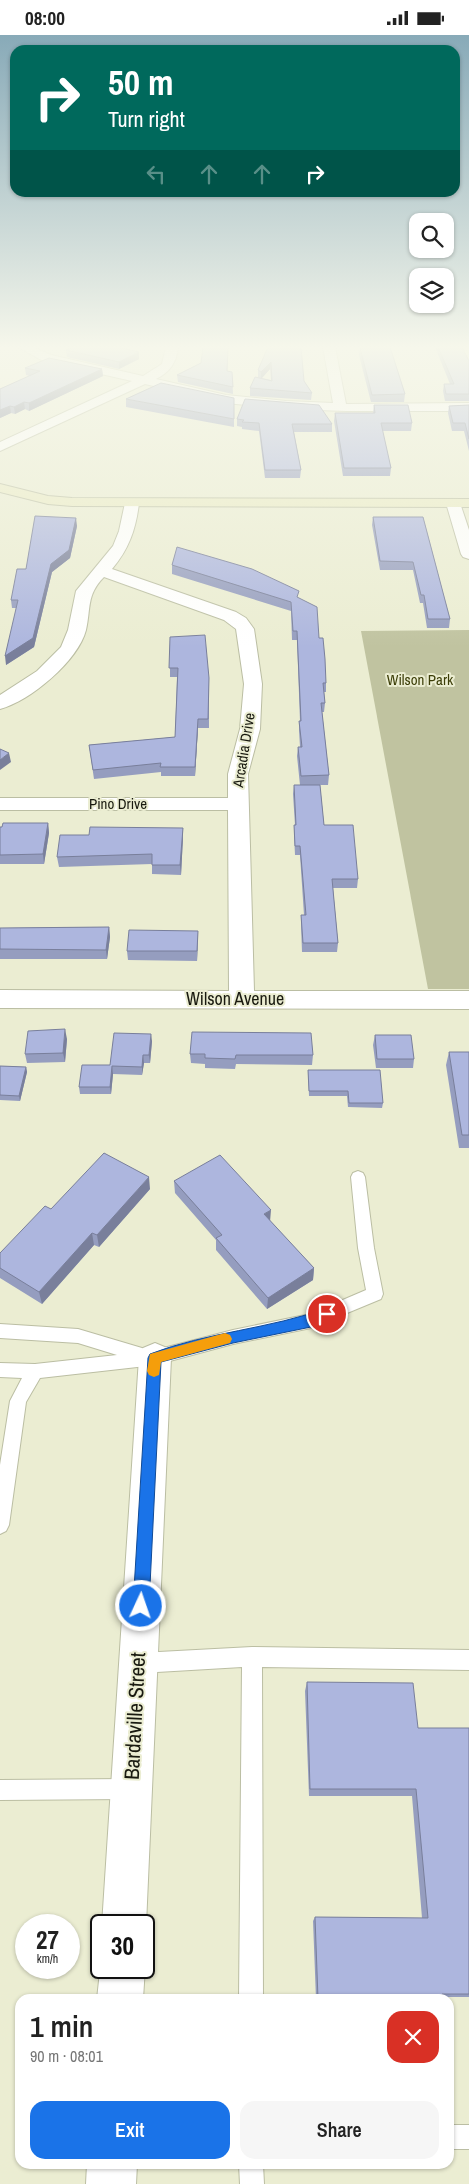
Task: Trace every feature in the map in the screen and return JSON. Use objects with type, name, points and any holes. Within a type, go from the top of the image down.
[{"type":"street","points":[[0,488],[48,500],[132,503],[469,503]]},
{"type":"street","points":[[0,703],[52,667],[66,653],[75,637],[84,591],[92,579],[123,545],[128,531],[132,503]]},
{"type":"street","points":[[453,503],[469,554]]},
{"type":"street","name":"Arcadia Drive","points":[[101,571],[230,616],[245,629],[253,684],[250,729],[238,774],[237,804],[242,999]]},
{"type":"street","name":"Pino Drive","points":[[0,803],[237,804]]},
{"type":"street","name":"Wilson Avenue","points":[[0,999],[469,1000]]},
{"type":"street","name":"Bardaville Street","points":[[125,1914],[155,1358]]},
{"type":"street","points":[[120,1994],[121,1979]]},
{"type":"street","points":[[111,2184],[112,2169]]},
{"type":"lane","points":[[0,1370],[35,1371],[155,1358],[233,1337],[311,1321],[375,1294],[366,1248],[358,1177]]},
{"type":"lane","points":[[0,1331],[78,1336],[155,1358]]},
{"type":"lane","points":[[0,1525],[18,1401],[35,1371]]},
{"type":"lane","points":[[252,1657],[252,1994]]},
{"type":"lane","points":[[138,1663],[252,1657],[469,1660]]},
{"type":"lane","points":[[0,1791],[132,1789]]},
{"type":"lane","points":[[454,2137],[469,2137]]},
{"type":"lane","points":[[251,2169],[252,2184]]},
{"type":"green space","name":"Wilson Park","points":[[469,630],[469,989],[428,989],[361,631]]},
{"type":"building","points":[[262,447],[297,447],[301,470],[265,470]]},
{"type":"building","points":[[341,447],[386,447],[391,468],[344,468]]},
{"type":"building","points":[[35,516],[76,518],[69,550],[51,564],[33,638],[5,656],[18,600],[11,600],[17,569],[26,569]]},
{"type":"building","points":[[373,517],[423,517],[450,619],[428,619],[424,595],[421,595],[413,562],[380,561]]},
{"type":"building","points":[[177,547],[252,569],[299,591],[297,597],[317,607],[319,638],[323,638],[325,659],[326,683],[323,683],[325,703],[321,703],[329,775],[301,776],[298,747],[302,747],[299,721],[301,721],[297,631],[293,631],[291,602],[172,565]]},
{"type":"building","points":[[205,635],[209,678],[208,719],[198,719],[195,767],[160,767],[161,763],[93,770],[89,745],[175,737],[178,668],[169,668],[170,637]]},
{"type":"building","points":[[0,749],[9,753],[0,760]]},
{"type":"building","points":[[294,785],[320,785],[324,825],[353,825],[358,879],[332,879],[338,943],[303,943],[301,915],[306,915],[300,846],[295,846]]},
{"type":"building","points":[[3,823],[48,823],[43,854],[0,855],[0,827],[2,827]]},
{"type":"building","points":[[90,827],[183,828],[180,865],[152,865],[152,854],[57,857],[60,835],[89,835]]},
{"type":"building","points":[[109,927],[106,950],[0,949],[0,928]]},
{"type":"building","points":[[129,930],[198,931],[197,951],[127,951]]},
{"type":"building","points":[[65,1029],[63,1053],[25,1054],[28,1031]]},
{"type":"building","points":[[192,1032],[311,1033],[313,1055],[236,1055],[235,1059],[205,1058],[205,1054],[190,1054]]},
{"type":"building","points":[[114,1033],[151,1034],[149,1055],[143,1055],[142,1067],[112,1066],[110,1087],[79,1087],[82,1065],[110,1065]]},
{"type":"building","points":[[375,1035],[411,1035],[414,1059],[377,1059]]},
{"type":"building","points":[[449,1052],[469,1052],[469,1135],[462,1135]]},
{"type":"building","points":[[0,1066],[26,1067],[19,1096],[0,1095]]},
{"type":"building","points":[[308,1070],[380,1070],[383,1103],[349,1103],[348,1091],[309,1091]]},
{"type":"building","points":[[104,1153],[149,1177],[97,1235],[92,1233],[39,1292],[0,1268],[0,1253],[45,1206],[51,1209]]},
{"type":"building","points":[[220,1155],[271,1210],[264,1214],[314,1268],[268,1298],[216,1238],[222,1235],[174,1181]]},
{"type":"building","points":[[307,1682],[413,1683],[418,1728],[469,1728],[469,1994],[318,1994],[315,1917],[428,1918],[416,1789],[310,1789]]},
{"type":"slow traffic","points":[[154,1371],[155,1358],[225,1339]]},
{"type":"route","points":[[141,1606],[155,1358],[233,1337],[311,1321],[327,1314]]}]
